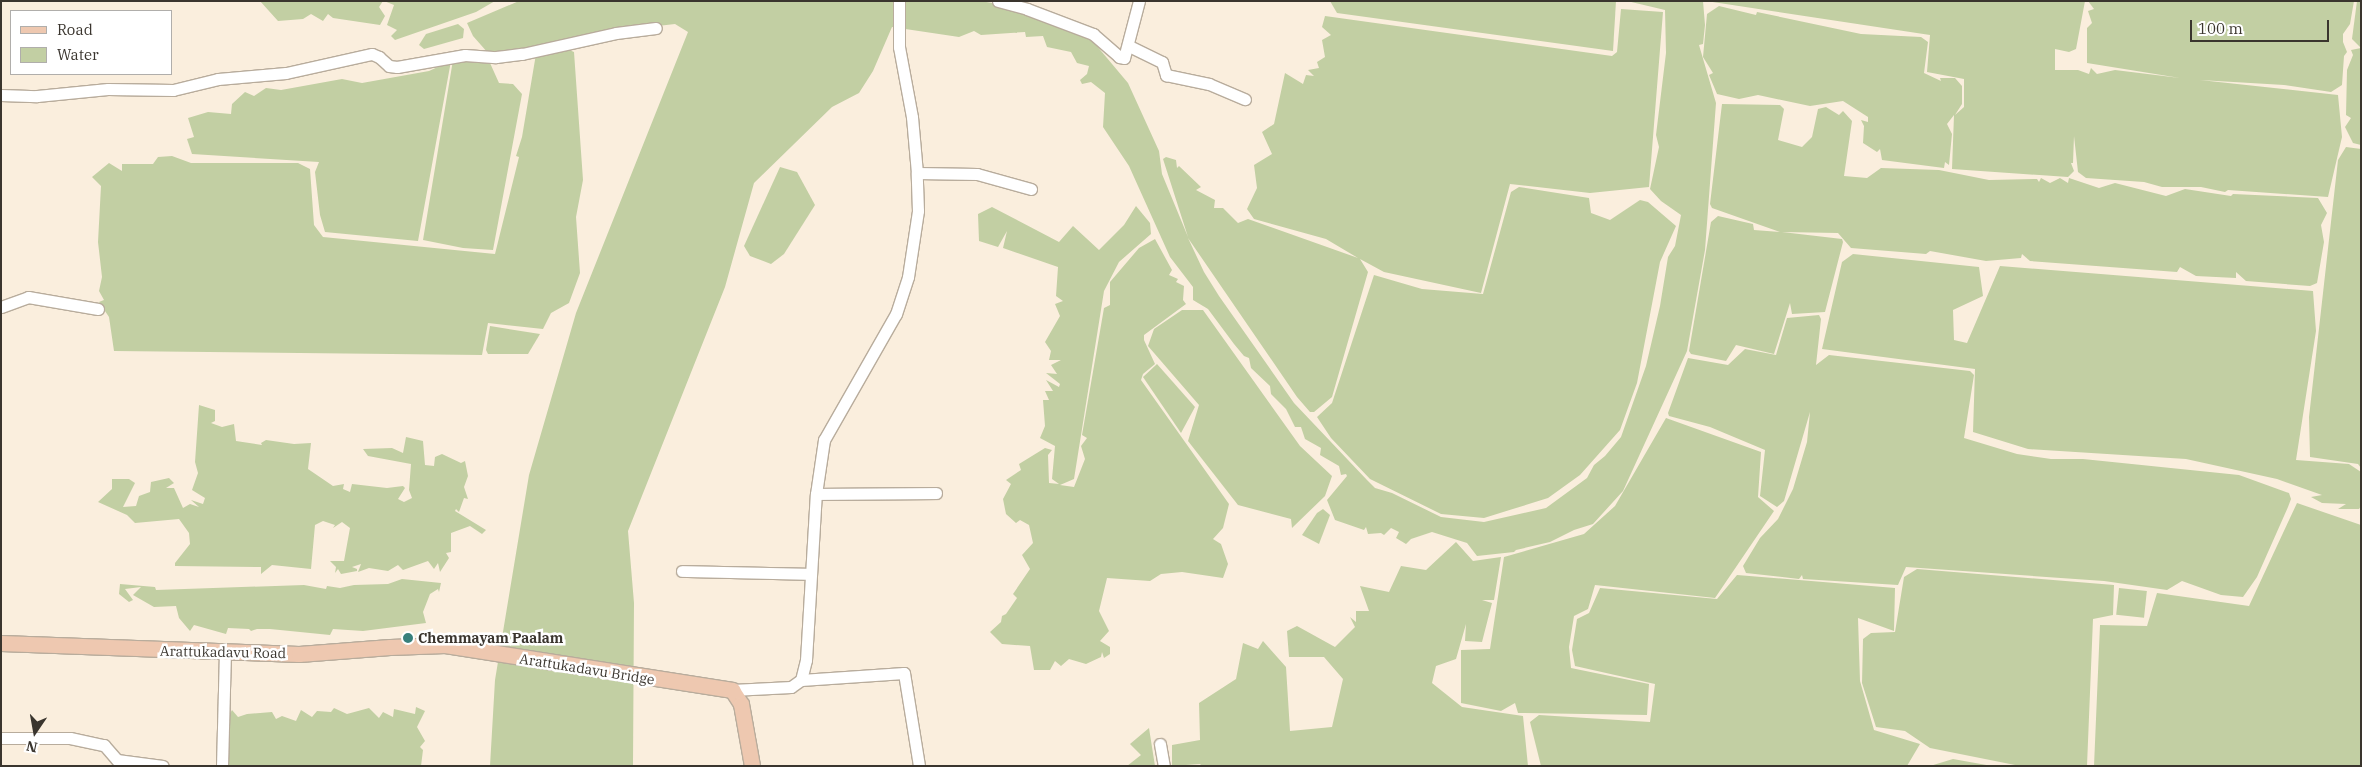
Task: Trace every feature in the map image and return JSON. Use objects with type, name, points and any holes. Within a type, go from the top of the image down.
[{"type":"main road","name":"Arattukadavu Road","points":[[1,643],[299,654],[445,645]]},
{"type":"main road","name":"Arattukadavu Bridge","points":[[445,645],[671,682],[732,690]]},
{"type":"main road","points":[[732,690],[741,704],[752,766]]},
{"type":"street","points":[[801,680],[806,660],[816,494],[824,440],[896,314],[914,246],[918,211],[917,173],[912,117],[898,36],[899,1]]},
{"type":"street","points":[[998,1],[1027,9],[1093,34],[1119,57],[1124,58],[1129,46],[1138,1]]},
{"type":"street","points":[[1,95],[37,96],[108,88],[173,90],[218,79],[286,73],[372,54],[379,57],[388,66],[397,67],[465,55],[496,57],[522,54],[616,33],[656,28]]},
{"type":"street","points":[[1129,46],[1162,62],[1166,75],[1209,84],[1245,99]]},
{"type":"street","points":[[917,173],[977,174],[1031,189]]},
{"type":"street","points":[[1,306],[28,297],[98,309]]},
{"type":"street","points":[[816,494],[936,493]]},
{"type":"street","points":[[682,571],[810,574]]},
{"type":"street","points":[[222,766],[224,652]]},
{"type":"street","points":[[732,690],[791,687],[801,680],[904,673],[918,766]]},
{"type":"street","points":[[1,738],[26,740],[54,737],[104,745],[117,760],[163,766]]},
{"type":"street","points":[[1160,744],[1164,766]]},
{"type":"water","points":[[260,1],[383,1],[379,7],[385,16],[380,25],[333,18],[328,14],[323,21],[311,14],[303,19],[278,21]]},
{"type":"water","points":[[384,1],[495,1],[476,12],[395,40],[391,36],[397,30],[387,25],[394,5]]},
{"type":"water","points":[[519,1],[980,1],[1005,5],[1091,39],[1128,83],[1159,151],[1162,174],[1188,237],[1163,159],[1166,157],[1176,160],[1177,168],[1179,166],[1201,187],[1196,190],[1215,200],[1214,208],[1223,208],[1238,223],[1248,219],[1358,258],[1326,239],[1254,219],[1247,209],[1257,188],[1254,165],[1272,154],[1262,132],[1274,124],[1285,73],[1303,84],[1306,75],[1314,76],[1308,70],[1319,68],[1317,62],[1325,57],[1322,40],[1331,35],[1322,27],[1325,16],[1612,56],[1617,52],[1621,9],[1663,12],[1649,187],[1590,193],[1510,184],[1481,293],[1384,272],[1360,259],[1368,272],[1332,397],[1314,412],[1310,412],[1297,397],[1188,238],[1204,272],[1219,296],[1294,403],[1375,488],[1392,493],[1441,517],[1484,522],[1546,508],[1587,478],[1594,465],[1605,456],[1621,437],[1646,366],[1660,306],[1668,257],[1675,246],[1681,215],[1661,201],[1650,189],[1659,147],[1656,135],[1666,53],[1665,10],[1627,1],[1703,1],[1705,25],[1703,44],[1699,45],[1716,103],[1705,250],[1687,351],[1623,491],[1593,524],[1574,530],[1550,542],[1514,552],[1477,556],[1467,543],[1432,532],[1411,539],[1406,544],[1396,538],[1399,532],[1391,528],[1384,535],[1381,533],[1368,534],[1366,527],[1364,530],[1335,520],[1327,500],[1347,476],[1346,474],[1341,475],[1339,466],[1320,455],[1321,448],[1305,439],[1301,427],[1295,427],[1286,409],[1271,394],[1270,386],[1251,368],[1249,358],[1244,356],[1208,309],[1193,300],[1193,287],[1170,257],[1129,166],[1103,127],[1105,93],[1091,82],[1082,84],[1080,80],[1087,74],[1089,66],[1077,63],[1071,52],[1047,47],[1043,36],[1026,37],[1025,32],[981,35],[974,31],[959,37],[892,27],[873,71],[859,93],[832,107],[754,183],[725,287],[628,531],[634,603],[633,766],[490,766],[495,680],[529,475],[576,313],[688,32],[675,24],[614,31],[496,62],[473,36],[467,23]]},
{"type":"water","points":[[1330,1],[1616,1],[1613,51],[1337,13]]},
{"type":"water","points":[[1706,1],[2085,1],[2076,49],[2069,52],[2055,49],[2055,70],[2078,70],[2089,74],[2091,68],[2097,74],[2115,70],[2180,78],[2087,63],[2087,28],[2092,23],[2088,11],[2094,9],[2088,1],[2354,1],[2350,24],[2343,34],[2343,42],[2347,52],[2344,56],[2342,85],[2331,92],[2284,85],[2200,80],[2338,95],[2342,137],[2328,197],[2228,190],[2225,192],[2201,187],[2162,187],[2144,182],[2086,178],[2078,172],[2074,136],[2073,163],[2071,163],[2074,171],[2068,177],[1952,169],[1954,115],[1947,124],[1952,134],[1949,165],[1945,162],[1944,168],[1882,160],[1880,149],[1877,152],[1863,143],[1864,126],[1861,120],[1868,122],[1868,117],[1843,101],[1810,106],[1758,95],[1739,99],[1717,94],[1709,75],[1713,73],[1703,57],[1707,14],[1719,6],[1756,15],[1757,12],[1861,34],[1921,37],[1928,42],[1924,73],[1941,81],[1940,78],[1955,78],[1962,86],[1962,104],[1955,115],[1964,107],[1964,79],[1927,72],[1930,35]]},
{"type":"water","points":[[2357,1],[2361,1],[2361,48],[2352,39]]},
{"type":"water","points":[[458,24],[464,29],[463,38],[424,49],[419,45],[426,34]]},
{"type":"water","points":[[562,47],[574,52],[583,180],[576,217],[580,273],[569,303],[551,313],[543,329],[488,323],[482,355],[114,351],[109,317],[99,302],[104,300],[99,291],[102,277],[98,242],[101,186],[92,177],[109,163],[122,171],[122,164],[153,164],[158,157],[172,156],[191,163],[298,163],[310,169],[314,225],[323,237],[495,254],[519,157],[516,156],[522,137],[536,54]]},
{"type":"water","points":[[2361,48],[2361,145],[2353,143],[2345,127],[2351,118],[2346,115],[2347,70],[2353,55],[2351,50]]},
{"type":"water","points":[[482,55],[490,63],[499,83],[513,84],[522,94],[493,250],[463,248],[423,240],[453,60]]},
{"type":"water","points":[[451,61],[418,241],[325,232],[320,215],[315,172],[319,162],[192,154],[187,139],[194,137],[188,118],[208,112],[231,114],[232,104],[245,92],[254,96],[266,88],[281,90],[342,79],[362,83],[429,71]]},
{"type":"water","points":[[1722,104],[1780,105],[1784,109],[1778,140],[1802,147],[1812,137],[1818,109],[1826,107],[1839,115],[1843,111],[1852,121],[1844,176],[1867,178],[1881,168],[1939,170],[1989,180],[2037,179],[2039,182],[2041,178],[2050,183],[2060,178],[2068,183],[2069,178],[2099,188],[2115,183],[2166,196],[2185,189],[2231,196],[2233,194],[2318,198],[2327,213],[2321,225],[2324,242],[2317,283],[2310,286],[2246,281],[2236,272],[2236,278],[2196,276],[2180,267],[2177,272],[2030,261],[2022,254],[2021,258],[1986,261],[1930,251],[1926,254],[1851,248],[1838,233],[1782,232],[1842,239],[1843,242],[1825,312],[1792,314],[1790,303],[1774,354],[1736,345],[1726,361],[1691,354],[1689,351],[1711,222],[1718,216],[1753,224],[1754,230],[1780,232],[1712,208],[1710,204]]},
{"type":"water","points":[[2346,147],[2361,149],[2361,468],[2358,464],[2310,457],[2309,417],[2338,160]]},
{"type":"water","points":[[780,167],[797,172],[815,205],[784,254],[771,264],[750,256],[744,246]]},
{"type":"water","points":[[1519,187],[1589,198],[1591,213],[1610,220],[1640,200],[1648,202],[1676,226],[1660,262],[1637,383],[1620,430],[1580,475],[1548,498],[1484,518],[1441,514],[1370,479],[1331,438],[1317,417],[1332,403],[1374,275],[1422,289],[1483,294],[1511,192]]},
{"type":"water","points":[[1136,206],[1150,223],[1151,234],[1119,262],[1104,291],[1074,479],[1060,485],[1074,487],[1085,459],[1081,446],[1087,438],[1082,435],[1104,308],[1110,305],[1110,282],[1139,248],[1155,239],[1172,270],[1169,275],[1178,279],[1176,282],[1184,286],[1183,300],[1186,304],[1144,335],[1144,340],[1155,364],[1143,374],[1141,380],[1229,504],[1223,528],[1213,539],[1221,544],[1228,564],[1223,578],[1182,572],[1161,574],[1150,581],[1107,578],[1099,611],[1109,631],[1100,641],[1110,647],[1110,654],[1104,658],[1102,652],[1101,657],[1086,664],[1069,659],[1061,666],[1055,661],[1050,670],[1034,670],[1030,646],[1002,644],[990,632],[1001,622],[1002,616],[1006,614],[1017,598],[1013,594],[1030,569],[1022,555],[1033,543],[1029,525],[1020,520],[1016,523],[1006,514],[1003,499],[1011,484],[1006,480],[1021,470],[1019,464],[1045,448],[1052,450],[1048,455],[1049,483],[1059,484],[1052,479],[1055,446],[1040,438],[1045,426],[1043,400],[1049,400],[1045,391],[1053,391],[1046,380],[1059,387],[1060,384],[1046,373],[1057,374],[1051,365],[1061,360],[1049,360],[1051,351],[1045,342],[1060,316],[1055,304],[1063,301],[1056,296],[1058,267],[1003,248],[1007,231],[998,247],[979,241],[978,214],[992,207],[1059,242],[1073,226],[1099,250],[1124,225]]},
{"type":"water","points":[[1853,254],[1979,267],[1983,296],[1953,310],[1954,340],[1967,343],[2000,266],[2313,291],[2316,331],[2296,460],[2349,464],[2361,472],[2361,506],[2359,509],[2338,509],[2346,504],[2322,503],[2311,497],[2322,495],[2277,479],[2186,459],[2028,449],[1973,432],[1975,369],[1822,349],[1842,262]]},
{"type":"water","points":[[1182,310],[1203,310],[1300,446],[1332,476],[1325,496],[1292,528],[1291,519],[1238,505],[1188,441],[1199,405],[1148,346],[1154,329]]},
{"type":"water","points":[[1819,315],[1821,319],[1816,365],[1829,355],[1970,371],[1974,375],[1964,438],[2017,454],[2051,459],[2083,459],[2239,475],[2289,493],[2291,499],[2288,507],[2257,577],[2243,597],[2221,595],[2182,581],[2167,590],[2104,581],[1906,567],[1898,585],[1803,579],[1802,575],[1799,579],[1746,573],[1743,566],[1760,538],[1778,519],[1793,489],[1807,442],[1810,412],[1784,501],[1777,507],[1760,496],[1765,450],[1710,427],[1669,416],[1668,413],[1688,358],[1728,365],[1745,349],[1776,355],[1787,318]]},
{"type":"water","points":[[490,326],[540,334],[528,354],[488,354],[486,350]]},
{"type":"water","points":[[1157,364],[1195,407],[1181,433],[1143,377]]},
{"type":"water","points":[[199,405],[215,410],[215,421],[211,423],[222,427],[234,424],[236,441],[262,445],[261,443],[266,440],[294,444],[311,443],[308,469],[333,486],[344,484],[343,489],[350,492],[352,484],[387,488],[403,486],[405,488],[398,499],[404,502],[412,498],[409,490],[411,464],[368,456],[363,449],[392,448],[403,453],[406,437],[423,441],[425,465],[434,466],[435,457],[442,454],[461,463],[465,461],[468,476],[464,487],[468,499],[464,498],[459,512],[456,509],[455,511],[486,530],[482,534],[470,526],[451,533],[451,552],[446,553],[449,558],[440,572],[438,563],[434,569],[428,561],[403,570],[398,565],[388,571],[369,568],[358,572],[361,564],[352,567],[357,569],[357,571],[341,574],[338,569],[335,573],[336,567],[330,561],[344,561],[350,528],[342,522],[333,528],[335,525],[323,521],[315,525],[311,569],[272,565],[261,574],[261,567],[175,566],[175,563],[190,544],[189,533],[179,519],[135,523],[127,515],[98,502],[112,489],[112,479],[129,479],[135,483],[123,507],[136,506],[139,496],[150,492],[151,482],[169,478],[174,483],[166,488],[174,488],[183,508],[190,504],[199,507],[191,500],[203,504],[205,498],[192,490],[198,473],[195,462]]},
{"type":"water","points":[[1666,418],[1761,452],[1758,497],[1774,511],[1715,598],[1595,585],[1588,609],[1574,616],[1569,647],[1571,668],[1649,684],[1647,715],[1518,713],[1515,703],[1501,711],[1461,703],[1461,650],[1490,649],[1504,557],[1584,534],[1615,506]]},
{"type":"water","points":[[2297,503],[2361,525],[2361,766],[2094,766],[2100,625],[2147,626],[2157,593],[2249,606]]},
{"type":"water","points":[[1323,509],[1330,515],[1319,544],[1302,535],[1317,513]]},
{"type":"water","points":[[1456,542],[1473,561],[1501,557],[1494,600],[1482,600],[1492,603],[1482,642],[1465,641],[1466,624],[1456,659],[1436,666],[1432,683],[1462,707],[1523,716],[1528,766],[1202,766],[1200,764],[1172,766],[1172,745],[1200,740],[1199,703],[1236,679],[1243,643],[1258,649],[1263,641],[1286,667],[1290,731],[1332,727],[1343,679],[1324,657],[1289,657],[1287,631],[1297,626],[1335,647],[1355,627],[1350,617],[1356,622],[1356,611],[1369,611],[1360,586],[1389,592],[1401,566],[1426,570]]},
{"type":"water","points":[[1917,569],[2114,585],[2113,615],[2093,619],[2087,766],[2020,766],[1930,748],[1905,731],[1876,727],[1862,683],[1863,639],[1871,633],[1895,632],[1904,577]]},
{"type":"water","points":[[1737,575],[1895,588],[1894,631],[1858,618],[1860,681],[1874,730],[1920,744],[1907,766],[1541,766],[1530,722],[1539,715],[1650,722],[1655,684],[1575,666],[1572,650],[1577,619],[1589,613],[1600,588],[1717,599]]},
{"type":"water","points":[[402,579],[441,583],[439,592],[438,589],[430,594],[423,612],[426,623],[363,631],[333,629],[330,635],[270,629],[251,631],[249,629],[228,628],[226,634],[194,625],[190,631],[179,618],[176,606],[154,607],[133,595],[141,587],[125,589],[133,600],[129,602],[119,594],[120,584],[155,587],[156,590],[304,585],[326,589],[327,586],[340,588],[354,585],[388,584]]},
{"type":"water","points":[[2119,588],[2147,591],[2144,618],[2116,615]]},
{"type":"water","points":[[416,707],[425,711],[417,727],[425,741],[420,747],[423,750],[421,766],[228,766],[227,719],[232,710],[238,717],[247,714],[272,712],[276,719],[282,716],[296,721],[301,710],[312,717],[317,711],[331,712],[334,708],[347,714],[369,708],[379,718],[383,712],[393,717],[394,709],[415,714]]},
{"type":"water","points":[[1149,728],[1155,766],[1127,766],[1141,755],[1130,744]]},
{"type":"water","points":[[1953,759],[1992,766],[1930,766]]},
{"type":"place","name":"Chemmayam Paalam","points":[[408,638]]}]
